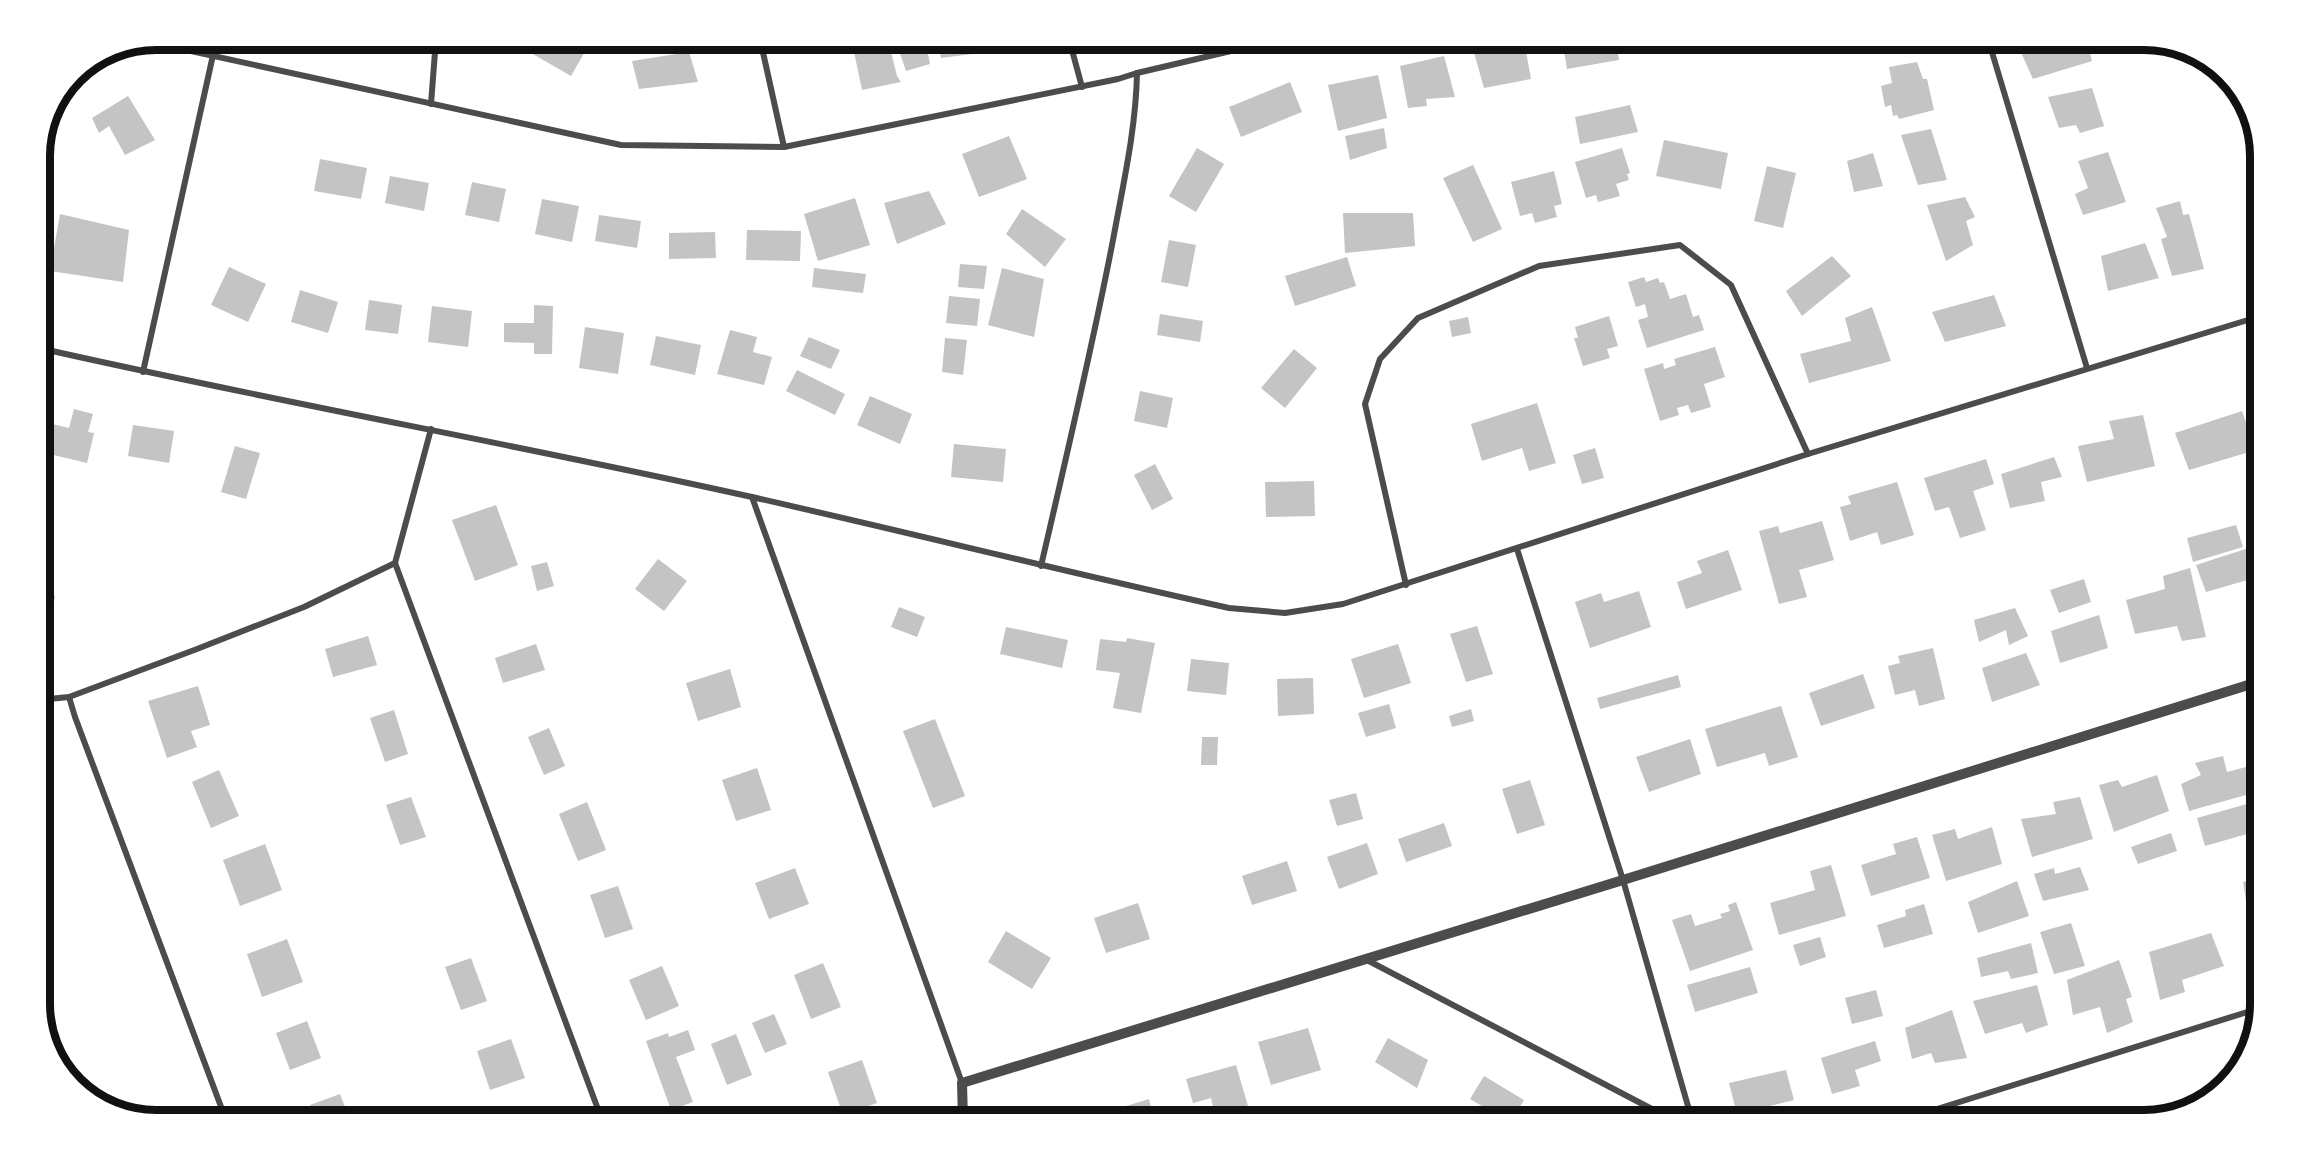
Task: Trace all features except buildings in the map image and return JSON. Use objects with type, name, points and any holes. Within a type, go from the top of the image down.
[{"type":"street","points":[[189,50],[621,145],[784,147],[1082,87],[1235,50]]},
{"type":"street","points":[[431,104],[435,50]]},
{"type":"street","points":[[762,50],[784,147]]},
{"type":"street","points":[[1071,50],[1082,87]]},
{"type":"street","points":[[1991,50],[2087,368]]},
{"type":"street","points":[[143,372],[213,55]]},
{"type":"street","points":[[1041,566],[1097,324],[1129,155],[1137,97],[1137,73]]},
{"type":"street","points":[[1406,585],[1365,404],[1380,359],[1418,318],[1539,266],[1680,245],[1731,285],[1808,454]]},
{"type":"street","points":[[50,351],[143,372],[431,429],[752,497],[1229,609],[1285,612],[1343,604],[1406,585],[1808,454],[2250,319]]},
{"type":"street","points":[[431,429],[395,564],[598,1110]]},
{"type":"street","points":[[752,497],[962,1083],[963,1110]]},
{"type":"street","points":[[1517,549],[1623,880],[1689,1110]]},
{"type":"street","points":[[50,699],[69,697],[304,607],[395,564]]},
{"type":"street","points":[[962,1083],[2250,684]]},
{"type":"street","points":[[69,697],[222,1110]]},
{"type":"street","points":[[1365,959],[1654,1110]]},
{"type":"street","points":[[1934,1110],[2250,1011]]}]
